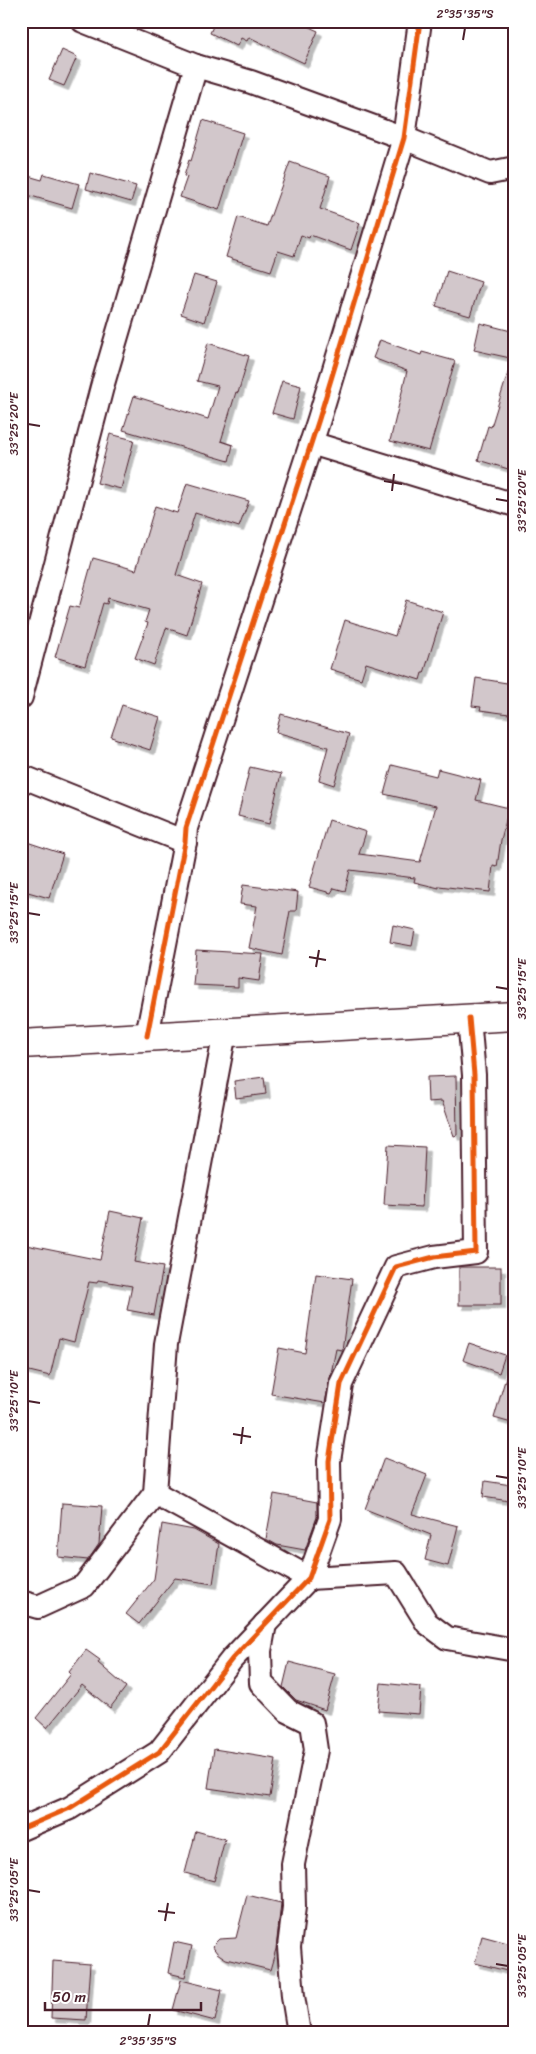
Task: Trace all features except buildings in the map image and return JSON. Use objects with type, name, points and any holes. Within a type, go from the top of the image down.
[{"type":"main road","points":[[21,1044],[515,1016]]},
{"type":"street","points":[[84,21],[196,66],[251,82],[404,138],[490,173],[515,168]]},
{"type":"street","points":[[147,1036],[188,822],[311,443],[404,138],[420,21]]},
{"type":"street","points":[[21,697],[102,387],[196,66]]},
{"type":"street","points":[[311,443],[515,506]]},
{"type":"street","points":[[21,776],[185,842]]},
{"type":"street","points":[[21,1829],[70,1808],[159,1752],[232,1659],[309,1578],[330,1520],[329,1461],[341,1384],[396,1267],[434,1257],[476,1252],[474,1075],[469,1018]]},
{"type":"street","points":[[21,1602],[38,1607],[84,1586],[156,1493],[166,1344],[225,1032]]},
{"type":"street","points":[[156,1493],[309,1578],[396,1573],[427,1623],[447,1638],[515,1650]]},
{"type":"street","points":[[265,1624],[260,1651],[261,1683],[288,1711],[312,1723],[316,1750],[293,1864],[294,1907],[289,1947],[293,1996],[299,2033]]},
{"type":"cycle path","points":[[147,1036],[185,842],[186,828],[319,419],[404,138],[420,21]]},
{"type":"cycle path","points":[[21,1829],[70,1808],[159,1752],[232,1659],[309,1578],[330,1519],[329,1461],[341,1384],[396,1267],[434,1257],[476,1252],[474,1075],[469,1018]]}]
